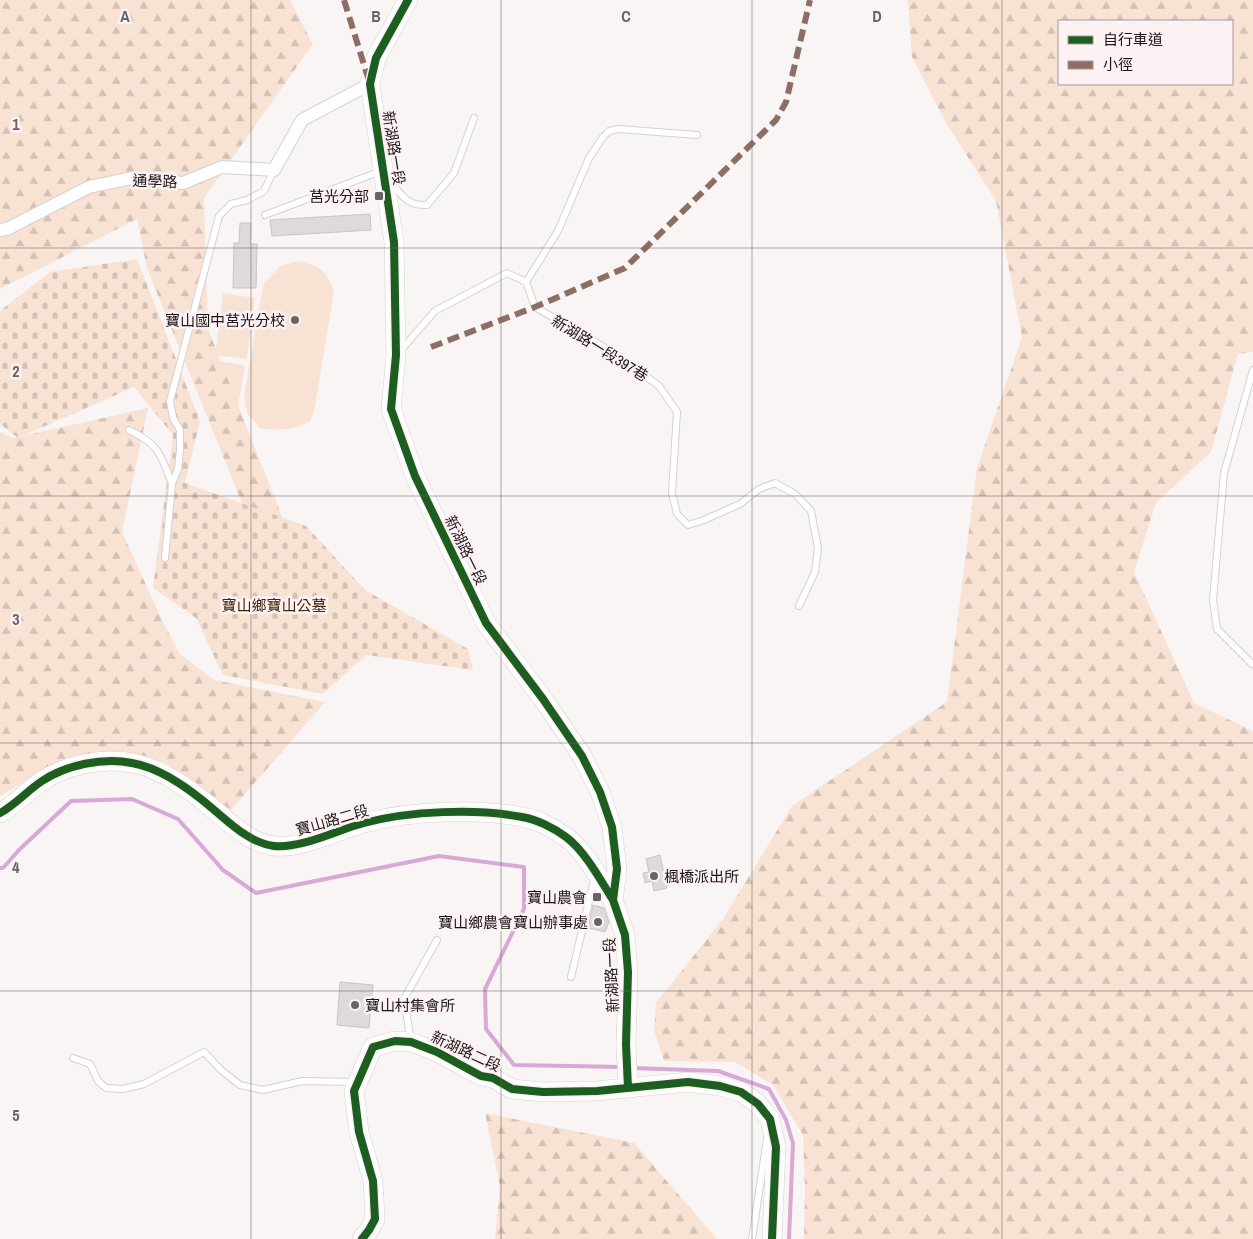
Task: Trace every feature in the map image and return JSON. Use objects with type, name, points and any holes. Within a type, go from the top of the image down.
[{"type":"street","name":"新湖路一段","points":[[408,0],[376,58],[370,84],[394,242],[396,355],[391,409],[414,476],[486,623],[543,699],[582,756],[600,792],[612,827],[617,868],[613,900],[625,935],[628,963],[626,1044],[628,1088]]},
{"type":"street","points":[[274,170],[302,120],[370,84]]},
{"type":"street","name":"通學路","points":[[0,230],[7,229],[89,187],[132,178],[183,183],[222,167],[274,170]]},
{"type":"street","name":"寶山路二段","points":[[0,813],[43,780],[67,769],[88,763],[114,761],[132,762],[151,769],[175,782],[200,798],[250,838],[261,844],[292,846],[366,822],[403,816],[446,812],[490,813],[524,817],[552,828],[567,838],[595,872],[613,900]]},
{"type":"street","name":"新湖路二段","points":[[362,1239],[375,1219],[373,1181],[359,1132],[354,1091],[373,1047],[394,1041],[411,1042],[437,1052],[481,1076],[493,1078],[512,1089],[543,1092],[628,1088],[688,1082],[720,1086],[740,1092],[758,1104],[770,1119]]},
{"type":"street","points":[[770,1119],[776,1147],[772,1239]]},
{"type":"lane","points":[[265,215],[383,170],[401,196],[416,206],[426,205],[454,173],[474,118]]},
{"type":"lane","points":[[396,355],[435,311],[507,273],[526,282],[558,230],[589,158],[609,131],[618,129],[697,135]]},
{"type":"lane","points":[[165,558],[172,484],[178,469],[180,450],[180,430],[173,418],[170,401],[219,216],[231,204],[247,200],[264,191],[274,170]]},
{"type":"lane","name":"新湖路一段397巷","points":[[526,282],[535,307],[616,354],[659,386],[677,412],[672,493],[677,514],[688,525],[740,504],[759,489],[775,483],[796,494],[811,511],[818,548],[816,572],[799,606]]},
{"type":"lane","points":[[1252,664],[1217,630],[1213,600],[1224,473],[1253,370]]},
{"type":"lane","points":[[130,430],[155,446],[172,484]]},
{"type":"lane","points":[[571,977],[595,872]]},
{"type":"lane","points":[[411,1042],[404,999],[437,940]]},
{"type":"lane","points":[[73,1058],[90,1064],[98,1081],[106,1088],[123,1089],[144,1084],[204,1052],[221,1070],[240,1085],[263,1090],[302,1081],[357,1082]]},
{"type":"lane","points":[[752,1239],[770,1119]]},
{"type":"green space","points":[[0,0],[290,0],[313,44],[204,198],[208,329],[283,519],[246,513],[147,268],[137,219],[0,289]]},
{"type":"green space","points":[[908,0],[1253,0],[1253,352],[1238,354],[1211,452],[1156,503],[1134,572],[1194,703],[1253,731],[1253,1239],[804,1239],[803,1135],[773,1085],[735,1062],[664,1061],[654,1030],[656,1003],[723,919],[792,806],[947,702],[977,468],[1022,337],[996,201],[946,123],[912,57]]},
{"type":"green space","name":"寶山鄉寶山公墓","points":[[137,259],[200,421],[185,483],[306,526],[365,590],[468,649],[473,670],[366,655],[323,694],[223,675],[196,618],[153,588],[173,435],[134,387],[18,438],[0,424],[0,311],[50,272]]},
{"type":"green space","points":[[298,261],[317,267],[325,273],[334,291],[315,407],[310,422],[303,425],[286,429],[260,428],[247,413],[244,396],[263,285],[280,266]]},
{"type":"green space","points":[[223,293],[255,298],[247,359],[215,355]]},
{"type":"green space","points":[[216,361],[245,365],[236,418]]},
{"type":"green space","points":[[148,408],[122,532],[162,620],[180,654],[214,680],[325,702],[231,810],[164,762],[111,752],[61,762],[0,796],[0,432],[13,438]]},
{"type":"green space","points":[[485,1113],[634,1143],[717,1239],[495,1239],[500,1187]]},
{"type":"building","points":[[370,214],[371,230],[272,236],[270,220]]},
{"type":"building","points":[[240,223],[251,223],[250,244],[257,244],[256,288],[233,288],[234,243],[239,243]]},
{"type":"building","name":"楓橋派出所","points":[[660,855],[667,888],[654,891],[652,881],[645,883],[643,873],[649,872],[646,859]]},
{"type":"building","name":"寶山鄉農會寶山辦事處","points":[[593,905],[604,908],[609,922],[605,932],[588,928]]},
{"type":"building","name":"寶山村集會所","points":[[340,982],[373,985],[369,1028],[337,1025]]},
{"type":"waterway","points":[[0,868],[3,868],[19,850],[71,801],[132,799],[178,819],[223,870],[256,893],[439,856],[524,867],[524,909],[485,989],[486,1029],[514,1065],[623,1067]]},
{"type":"waterway","points":[[632,1068],[718,1071],[769,1089],[786,1120],[793,1143],[789,1239]]},
{"type":"marked path","points":[[344,0],[369,81]]},
{"type":"marked path","points":[[431,347],[535,307],[625,268],[776,120],[786,102],[810,0]]},
{"type":"cycle path","points":[[408,0],[376,58],[370,84],[394,242],[396,355],[391,409],[415,476],[486,623],[543,699],[582,756],[600,792],[612,827],[617,869],[613,900],[625,935],[628,972],[626,1044],[628,1088]]},
{"type":"cycle path","points":[[0,813],[52,775],[85,764],[121,761],[143,766],[176,781],[195,794],[241,832],[257,841],[274,846],[296,845],[364,823],[422,813],[484,812],[504,814],[539,822],[566,837],[586,858],[613,900]]},
{"type":"cycle path","points":[[362,1239],[375,1219],[373,1181],[359,1132],[354,1091],[373,1047],[395,1041],[411,1042],[437,1052],[481,1076],[493,1078],[512,1089],[543,1092],[597,1091],[688,1082],[720,1086],[741,1092],[758,1104],[770,1119],[776,1147],[772,1239]]},
{"type":"place","name":"莒光分部","points":[[379,196]]},
{"type":"place","name":"寶山國中莒光分校","points":[[295,320]]},
{"type":"place","name":"楓橋派出所","points":[[654,876]]},
{"type":"place","name":"寶山農會","points":[[597,897]]},
{"type":"place","name":"寶山鄉農會寶山辦事處","points":[[598,922]]},
{"type":"place","name":"寶山村集會所","points":[[355,1005]]}]
